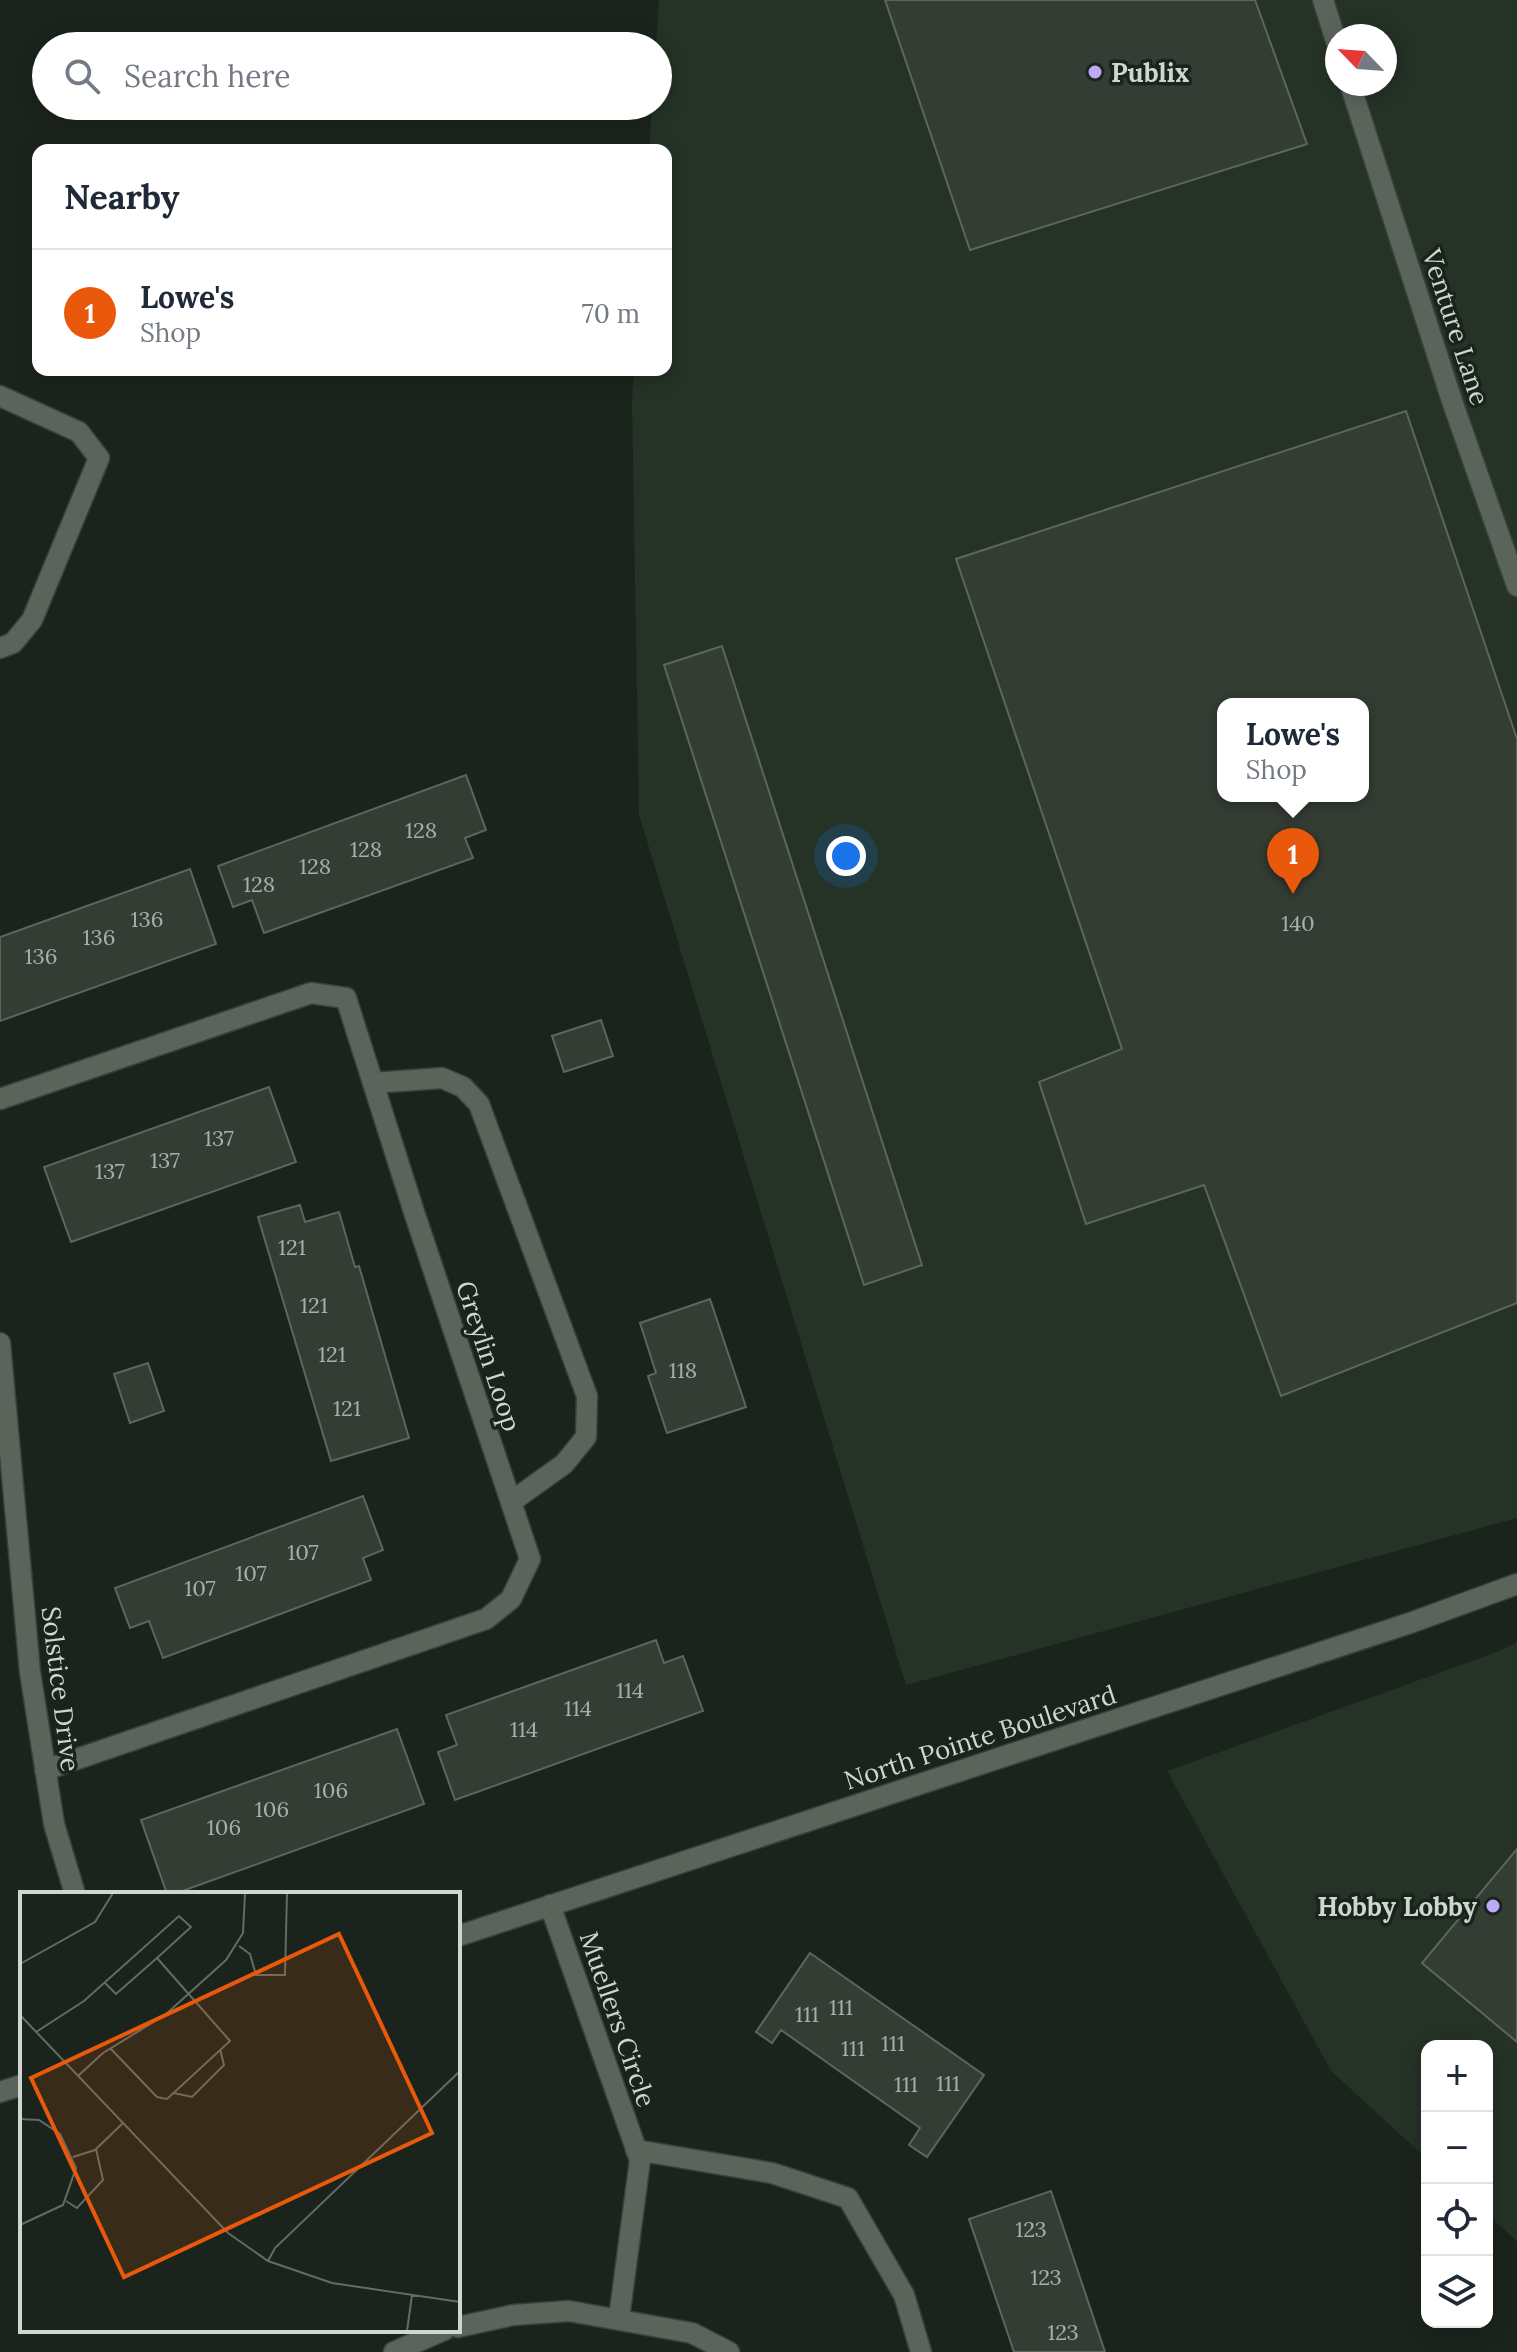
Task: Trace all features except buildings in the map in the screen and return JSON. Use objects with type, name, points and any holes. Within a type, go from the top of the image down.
[{"type":"street","points":[[1323,0],[1331,24]]},
{"type":"street","name":"Venture Lane","points":[[1354,96],[1452,401],[1517,586]]},
{"type":"street","points":[[0,396],[79,432],[99,458],[32,620],[13,643],[0,648]]},
{"type":"street","name":"Greylin Loop","points":[[0,1099],[311,993],[346,998],[530,1559],[511,1599],[486,1619],[45,1770]]},
{"type":"street","points":[[373,1083],[442,1078],[463,1087],[479,1104],[587,1396],[586,1437],[564,1464],[511,1502]]},
{"type":"street","name":"Solstice Drive","points":[[0,1343],[30,1672],[54,1824],[74,1892]]},
{"type":"street","name":"North Pointe Boulevard","points":[[460,1935],[1410,1623],[1517,1584]]},
{"type":"street","name":"Muellers Circle","points":[[550,1905],[640,2160],[619,2318]]},
{"type":"street","points":[[0,2092],[20,2086]]},
{"type":"street","name":"Muellers Circle","points":[[636,2150],[772,2173],[848,2198],[904,2295],[921,2352]]},
{"type":"street","points":[[460,2327],[513,2315],[569,2311],[692,2333],[729,2352]]},
{"type":"street","points":[[394,2352],[439,2332]]},
{"type":"shaded area","points":[[659,0],[1517,0],[1517,1518],[906,1685],[639,815],[632,401],[634,376],[672,376],[672,144],[649,144],[651,120],[672,120],[672,32],[657,32]]},
{"type":"shaded area","points":[[1517,1642],[1517,2241],[1493,2219],[1493,2040],[1421,2040],[1421,2154],[1331,2071],[1167,1771],[1497,1652]]},
{"type":"place","name":"Publix","points":[[1095,72]]},
{"type":"place","name":"Lowe's","points":[[1293,894]]},
{"type":"place","name":"Hobby Lobby","points":[[1493,1906]]}]
